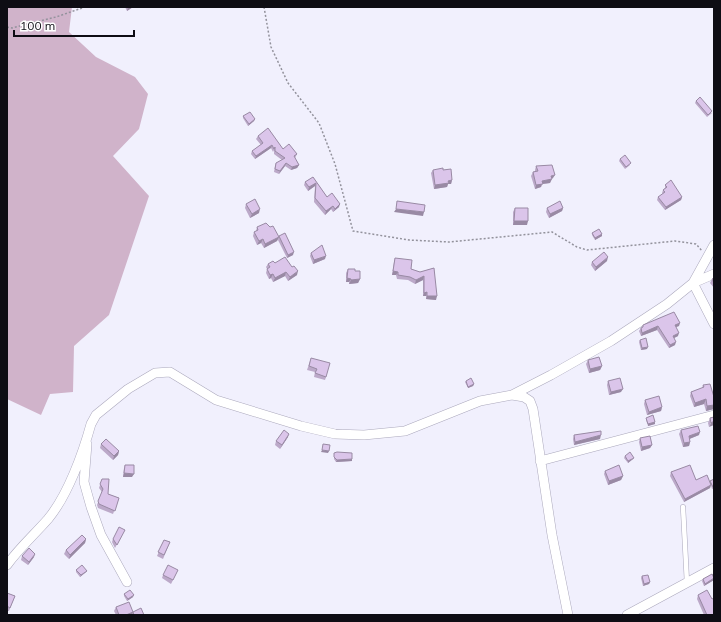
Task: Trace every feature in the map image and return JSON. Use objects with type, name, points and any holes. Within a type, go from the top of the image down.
[{"type":"street","points":[[693,283],[714,245]]},
{"type":"street","points":[[7,565],[49,518],[67,486],[87,438],[91,424],[96,415],[128,389],[155,373],[170,372],[216,400],[301,426],[335,434],[364,435],[405,431],[480,401],[512,395],[611,342],[667,304],[693,283],[714,274]]},
{"type":"street","points":[[693,283],[714,324]]},
{"type":"street","points":[[512,395],[524,397],[530,401],[533,409],[552,535],[568,615]]},
{"type":"street","points":[[540,461],[714,415]]},
{"type":"street","points":[[87,438],[84,482],[101,535],[127,582]]},
{"type":"street","points":[[67,486],[84,482]]},
{"type":"street","points":[[627,615],[714,568]]},
{"type":"lane","points":[[683,508],[687,583]]},
{"type":"path","points":[[7,27],[12,28],[56,17],[84,7]]},
{"type":"path","points":[[264,7],[271,47],[288,83],[319,123],[335,164],[353,232],[409,240],[449,242],[552,232],[577,247],[587,250],[675,241],[696,244],[708,256]]},
{"type":"shaded area","points":[[7,7],[72,7],[69,32],[96,57],[135,77],[148,94],[139,129],[113,156],[149,196],[109,315],[74,346],[73,392],[50,394],[41,415],[7,399]]},
{"type":"building","points":[[700,97],[712,111],[708,115],[696,101]]},
{"type":"building","points":[[250,112],[255,119],[249,124],[243,116]]},
{"type":"building","points":[[268,128],[283,149],[289,144],[297,154],[294,156],[299,165],[292,167],[286,163],[280,171],[275,169],[276,163],[285,158],[275,151],[275,147],[274,149],[272,145],[256,156],[252,151],[263,143],[258,136]]},
{"type":"building","points":[[625,155],[631,163],[626,167],[620,159]]},
{"type":"building","points":[[552,165],[555,175],[551,176],[552,179],[542,181],[543,184],[536,185],[533,172],[538,171],[536,166]]},
{"type":"building","points":[[443,168],[443,170],[451,169],[452,180],[448,181],[449,183],[435,185],[433,170]]},
{"type":"building","points":[[313,177],[327,197],[332,193],[340,204],[335,209],[333,206],[326,211],[315,198],[316,183],[309,187],[305,182]]},
{"type":"building","points":[[671,180],[682,197],[666,207],[658,197],[665,192],[663,190],[667,187],[665,185]]},
{"type":"building","points":[[255,199],[260,209],[252,214],[246,204]]},
{"type":"building","points":[[397,201],[425,205],[424,212],[396,209]]},
{"type":"building","points":[[560,201],[563,208],[550,214],[547,208]]},
{"type":"building","points":[[515,208],[528,208],[528,221],[514,221]]},
{"type":"building","points":[[266,223],[270,227],[273,226],[279,237],[265,244],[263,239],[259,241],[254,232],[258,230],[257,227]]},
{"type":"building","points":[[599,229],[602,234],[595,238],[592,233]]},
{"type":"building","points":[[285,233],[294,252],[288,255],[279,236]]},
{"type":"building","points":[[322,245],[326,256],[314,260],[311,253]]},
{"type":"building","points":[[604,252],[608,257],[596,267],[592,262]]},
{"type":"building","points":[[285,257],[292,267],[294,266],[298,271],[290,277],[286,272],[275,278],[273,274],[270,275],[267,269],[270,267],[268,264],[273,261],[275,263]]},
{"type":"building","points":[[395,258],[412,260],[411,269],[420,272],[434,268],[437,296],[427,296],[427,292],[424,293],[424,276],[416,280],[410,277],[398,275],[398,272],[393,271]]},
{"type":"building","points":[[348,269],[360,271],[360,279],[351,280],[347,278]]},
{"type":"building","points":[[674,312],[680,323],[675,325],[679,333],[673,336],[676,342],[670,345],[658,326],[642,333],[641,328],[643,325]]},
{"type":"building","points":[[646,338],[648,347],[642,348],[640,340]]},
{"type":"building","points":[[599,357],[602,366],[590,369],[588,360]]},
{"type":"building","points":[[311,358],[330,363],[326,377],[315,373],[317,369],[309,366]]},
{"type":"building","points":[[471,378],[474,384],[468,387],[466,381]]},
{"type":"building","points":[[620,378],[623,389],[611,392],[608,381]]},
{"type":"building","points":[[710,384],[714,397],[714,405],[707,406],[706,399],[695,403],[691,392],[704,387],[703,385]]},
{"type":"building","points":[[659,396],[662,407],[649,412],[645,400]]},
{"type":"building","points":[[653,415],[655,422],[648,424],[646,418]]},
{"type":"building","points":[[714,417],[714,421],[711,423],[710,418]]},
{"type":"building","points":[[698,426],[700,432],[689,436],[690,442],[684,443],[681,430]]},
{"type":"building","points":[[284,430],[289,434],[282,445],[276,441]]},
{"type":"building","points":[[601,431],[601,435],[575,442],[574,435]]},
{"type":"building","points":[[650,436],[652,445],[642,447],[640,438]]},
{"type":"building","points":[[106,439],[119,451],[114,456],[101,444]]},
{"type":"building","points":[[323,444],[330,445],[329,451],[322,450]]},
{"type":"building","points":[[630,452],[634,458],[628,461],[625,456]]},
{"type":"building","points":[[334,453],[352,453],[352,459],[337,460],[334,457]]},
{"type":"building","points":[[125,465],[134,465],[134,474],[124,473]]},
{"type":"building","points":[[619,465],[623,476],[609,481],[605,471]]},
{"type":"building","points":[[690,465],[696,480],[707,475],[711,485],[685,499],[671,472]]},
{"type":"building","points":[[102,479],[109,479],[108,494],[119,498],[115,511],[99,504],[98,501],[103,489],[100,484]]},
{"type":"building","points":[[714,479],[714,487],[713,487],[710,481]]},
{"type":"building","points":[[119,527],[125,530],[117,545],[113,539]]},
{"type":"building","points":[[82,535],[86,539],[70,555],[66,550]]},
{"type":"building","points":[[164,540],[170,542],[164,555],[158,552]]},
{"type":"building","points":[[29,548],[35,554],[29,562],[22,556]]},
{"type":"building","points":[[82,565],[87,571],[81,575],[76,570]]},
{"type":"building","points":[[168,565],[178,570],[173,580],[163,575]]},
{"type":"building","points":[[712,574],[714,578],[705,584],[703,579]]},
{"type":"building","points":[[648,575],[650,582],[644,584],[642,576]]},
{"type":"building","points":[[130,590],[134,595],[128,599],[124,594]]},
{"type":"building","points":[[707,590],[712,599],[714,598],[714,615],[707,615],[698,595]]},
{"type":"building","points":[[7,593],[15,596],[10,608],[7,606]]},
{"type":"building","points":[[129,602],[133,612],[126,615],[119,615],[116,607]]},
{"type":"building","points":[[141,608],[144,615],[134,615],[133,612]]}]
